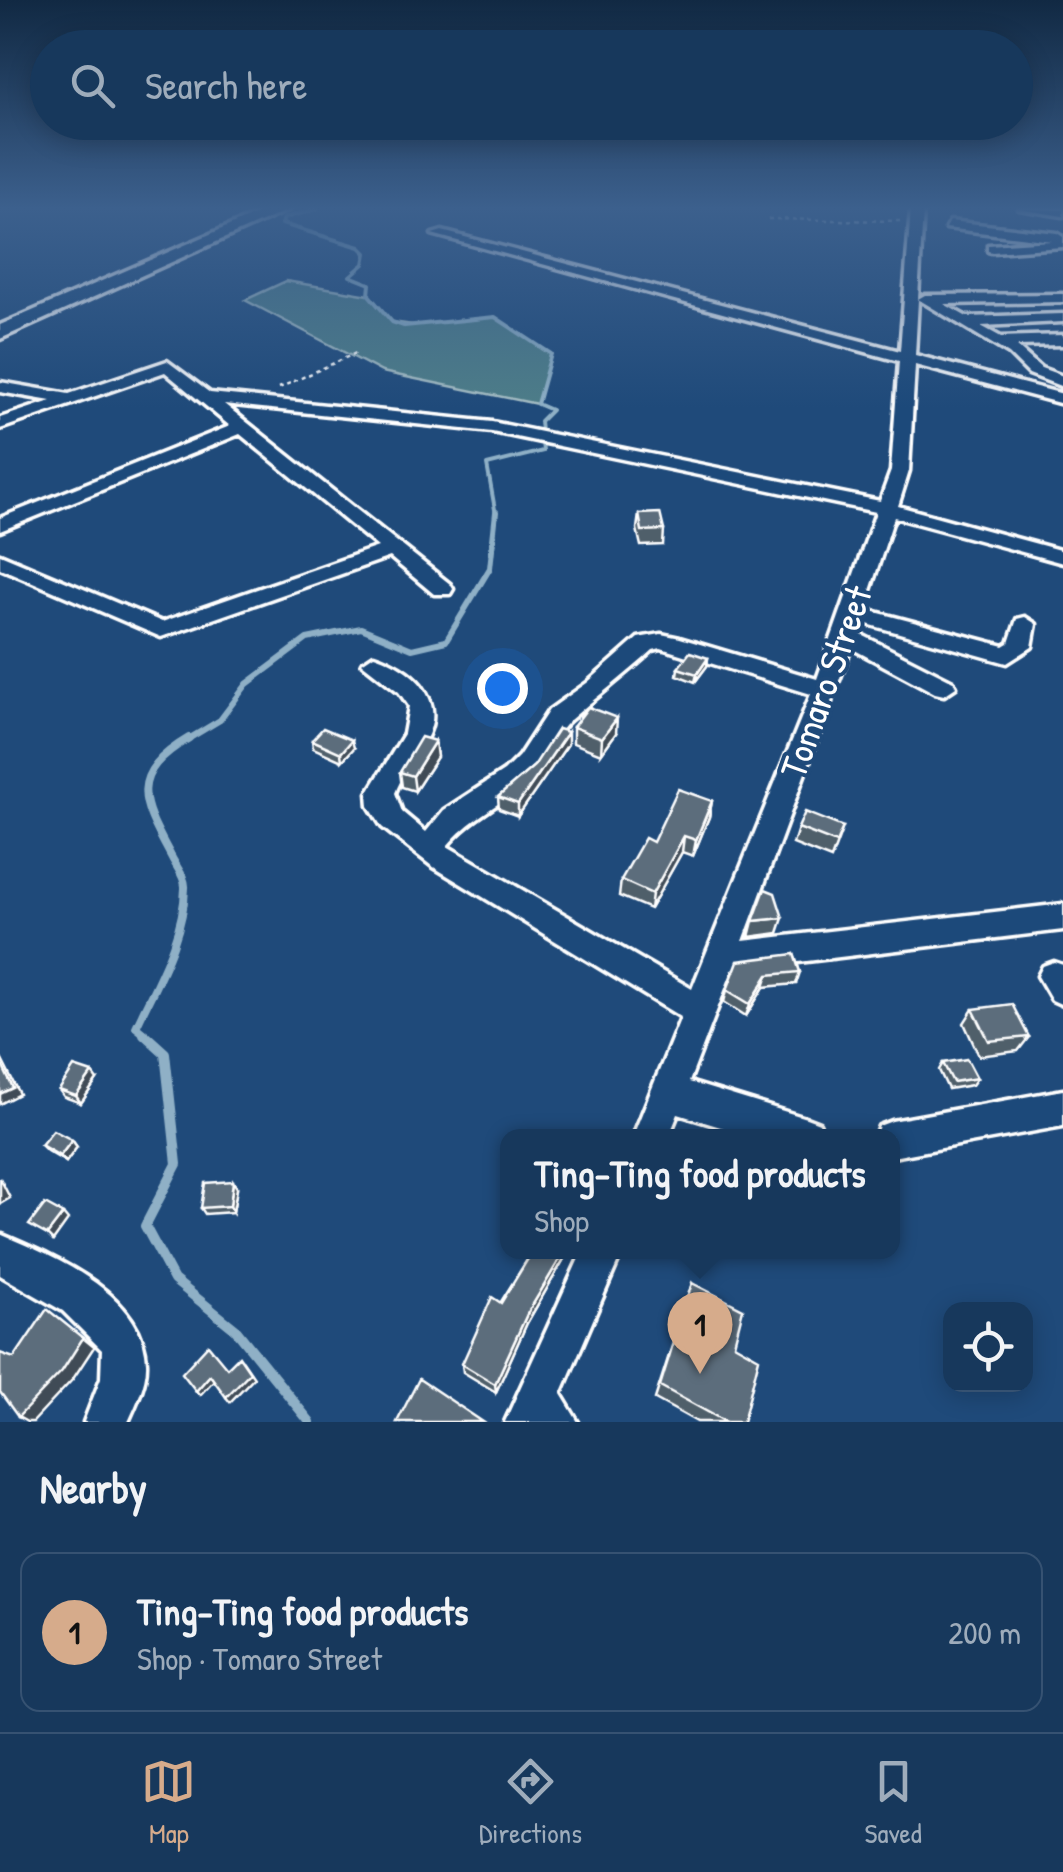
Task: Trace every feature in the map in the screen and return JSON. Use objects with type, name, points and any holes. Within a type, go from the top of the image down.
[{"type":"highway","points":[[0,331],[125,275]]},
{"type":"highway","points":[[0,331],[129,275]]},
{"type":"street","points":[[588,275],[726,308],[1063,399]]},
{"type":"street","name":"Tomaro Street","points":[[654,1129],[825,690],[888,510],[900,470],[906,359],[917,298],[917,275]]},
{"type":"street","points":[[917,298],[958,302],[1063,298]]},
{"type":"street","points":[[917,298],[1014,351],[1035,371],[1063,382]]},
{"type":"street","points":[[961,322],[1063,318]]},
{"type":"street","points":[[979,332],[1063,328]]},
{"type":"street","points":[[998,342],[1063,340]]},
{"type":"street","points":[[1014,351],[1063,349]]},
{"type":"street","points":[[0,424],[167,366],[442,589]]},
{"type":"street","points":[[0,387],[69,399]]},
{"type":"street","points":[[205,396],[492,426],[888,510],[1063,556]]},
{"type":"street","points":[[0,525],[242,426]]},
{"type":"street","points":[[0,560],[161,630],[392,549]]},
{"type":"street","points":[[848,624],[1007,655],[1020,647],[1025,624]]},
{"type":"street","points":[[848,624],[944,686]]},
{"type":"street","points":[[429,848],[454,818],[513,778],[528,763],[558,716],[596,689],[646,643],[680,645],[825,690]]},
{"type":"street","points":[[374,662],[412,690],[421,706],[421,724],[383,786],[380,798],[384,809],[429,848],[698,1010]]},
{"type":"street","points":[[720,958],[1063,917]]},
{"type":"street","points":[[667,1093],[783,1129]]},
{"type":"street","points":[[900,1137],[1063,1108]]},
{"type":"street","points":[[0,1254],[56,1282],[102,1316],[120,1335],[126,1360],[106,1422]]},
{"type":"street","points":[[541,1414],[599,1259]]},
{"type":"path","points":[[241,400],[277,389],[356,353]]},
{"type":"green space","points":[[286,281],[369,295],[392,322],[413,325],[495,317],[551,354],[537,404],[382,372],[245,300]]},
{"type":"building","points":[[660,513],[664,530],[642,531],[639,514]]},
{"type":"building","points":[[690,652],[708,658],[697,674],[678,668]]},
{"type":"building","points":[[588,707],[617,718],[602,738],[573,727]]},
{"type":"building","points":[[323,728],[352,740],[341,753],[312,740]]},
{"type":"building","points":[[558,729],[568,732],[518,804],[498,797],[534,766]]},
{"type":"building","points":[[421,737],[435,741],[413,776],[400,772]]},
{"type":"building","points":[[678,789],[712,801],[696,840],[684,836],[652,894],[621,880],[645,838],[653,842]]},
{"type":"building","points":[[805,812],[843,827],[836,843],[798,828]]},
{"type":"building","points":[[765,889],[775,893],[783,918],[753,921]]},
{"type":"building","points":[[794,954],[800,972],[768,975],[750,1004],[727,990],[738,961]]},
{"type":"building","points":[[1012,1004],[1029,1037],[989,1041],[973,1009]]},
{"type":"building","points":[[967,1059],[977,1078],[953,1082],[943,1063]]},
{"type":"building","points":[[0,1061],[13,1088],[0,1094]]},
{"type":"building","points":[[74,1067],[92,1073],[76,1096],[59,1090]]},
{"type":"building","points":[[53,1130],[72,1140],[60,1156],[41,1145]]},
{"type":"building","points":[[233,1181],[230,1206],[201,1208],[205,1183]]},
{"type":"building","points":[[45,1204],[63,1214],[47,1235],[29,1225]]},
{"type":"building","points":[[528,1259],[560,1259],[527,1314],[495,1384],[462,1364],[492,1297],[501,1303]]},
{"type":"building","points":[[692,1283],[743,1309],[734,1344],[759,1358],[743,1422],[726,1422],[660,1386]]},
{"type":"building","points":[[47,1309],[83,1338],[62,1371],[18,1417],[0,1392],[0,1353],[14,1358]]},
{"type":"building","points":[[208,1345],[227,1368],[239,1356],[250,1372],[226,1397],[210,1375],[196,1391],[182,1373]]},
{"type":"building","points":[[419,1379],[483,1422],[397,1422]]},
{"type":"waterway","points":[[351,275],[370,284],[369,295],[392,322],[404,326],[495,317],[551,354],[537,404],[551,410],[540,421],[543,451],[487,465],[496,514]]},
{"type":"waterway","points":[[185,741],[220,720],[247,684],[307,639],[361,628],[412,649],[446,641],[490,568],[496,514]]},
{"type":"waterway","points":[[147,1036],[136,1027],[174,942],[185,888],[154,823],[145,793],[155,766],[189,738]]},
{"type":"waterway","points":[[144,1034],[165,1053],[177,1164],[145,1226],[174,1280],[235,1329],[310,1422]]},
{"type":"place","name":"Ting-Ting food products","points":[[700,1374]]}]
